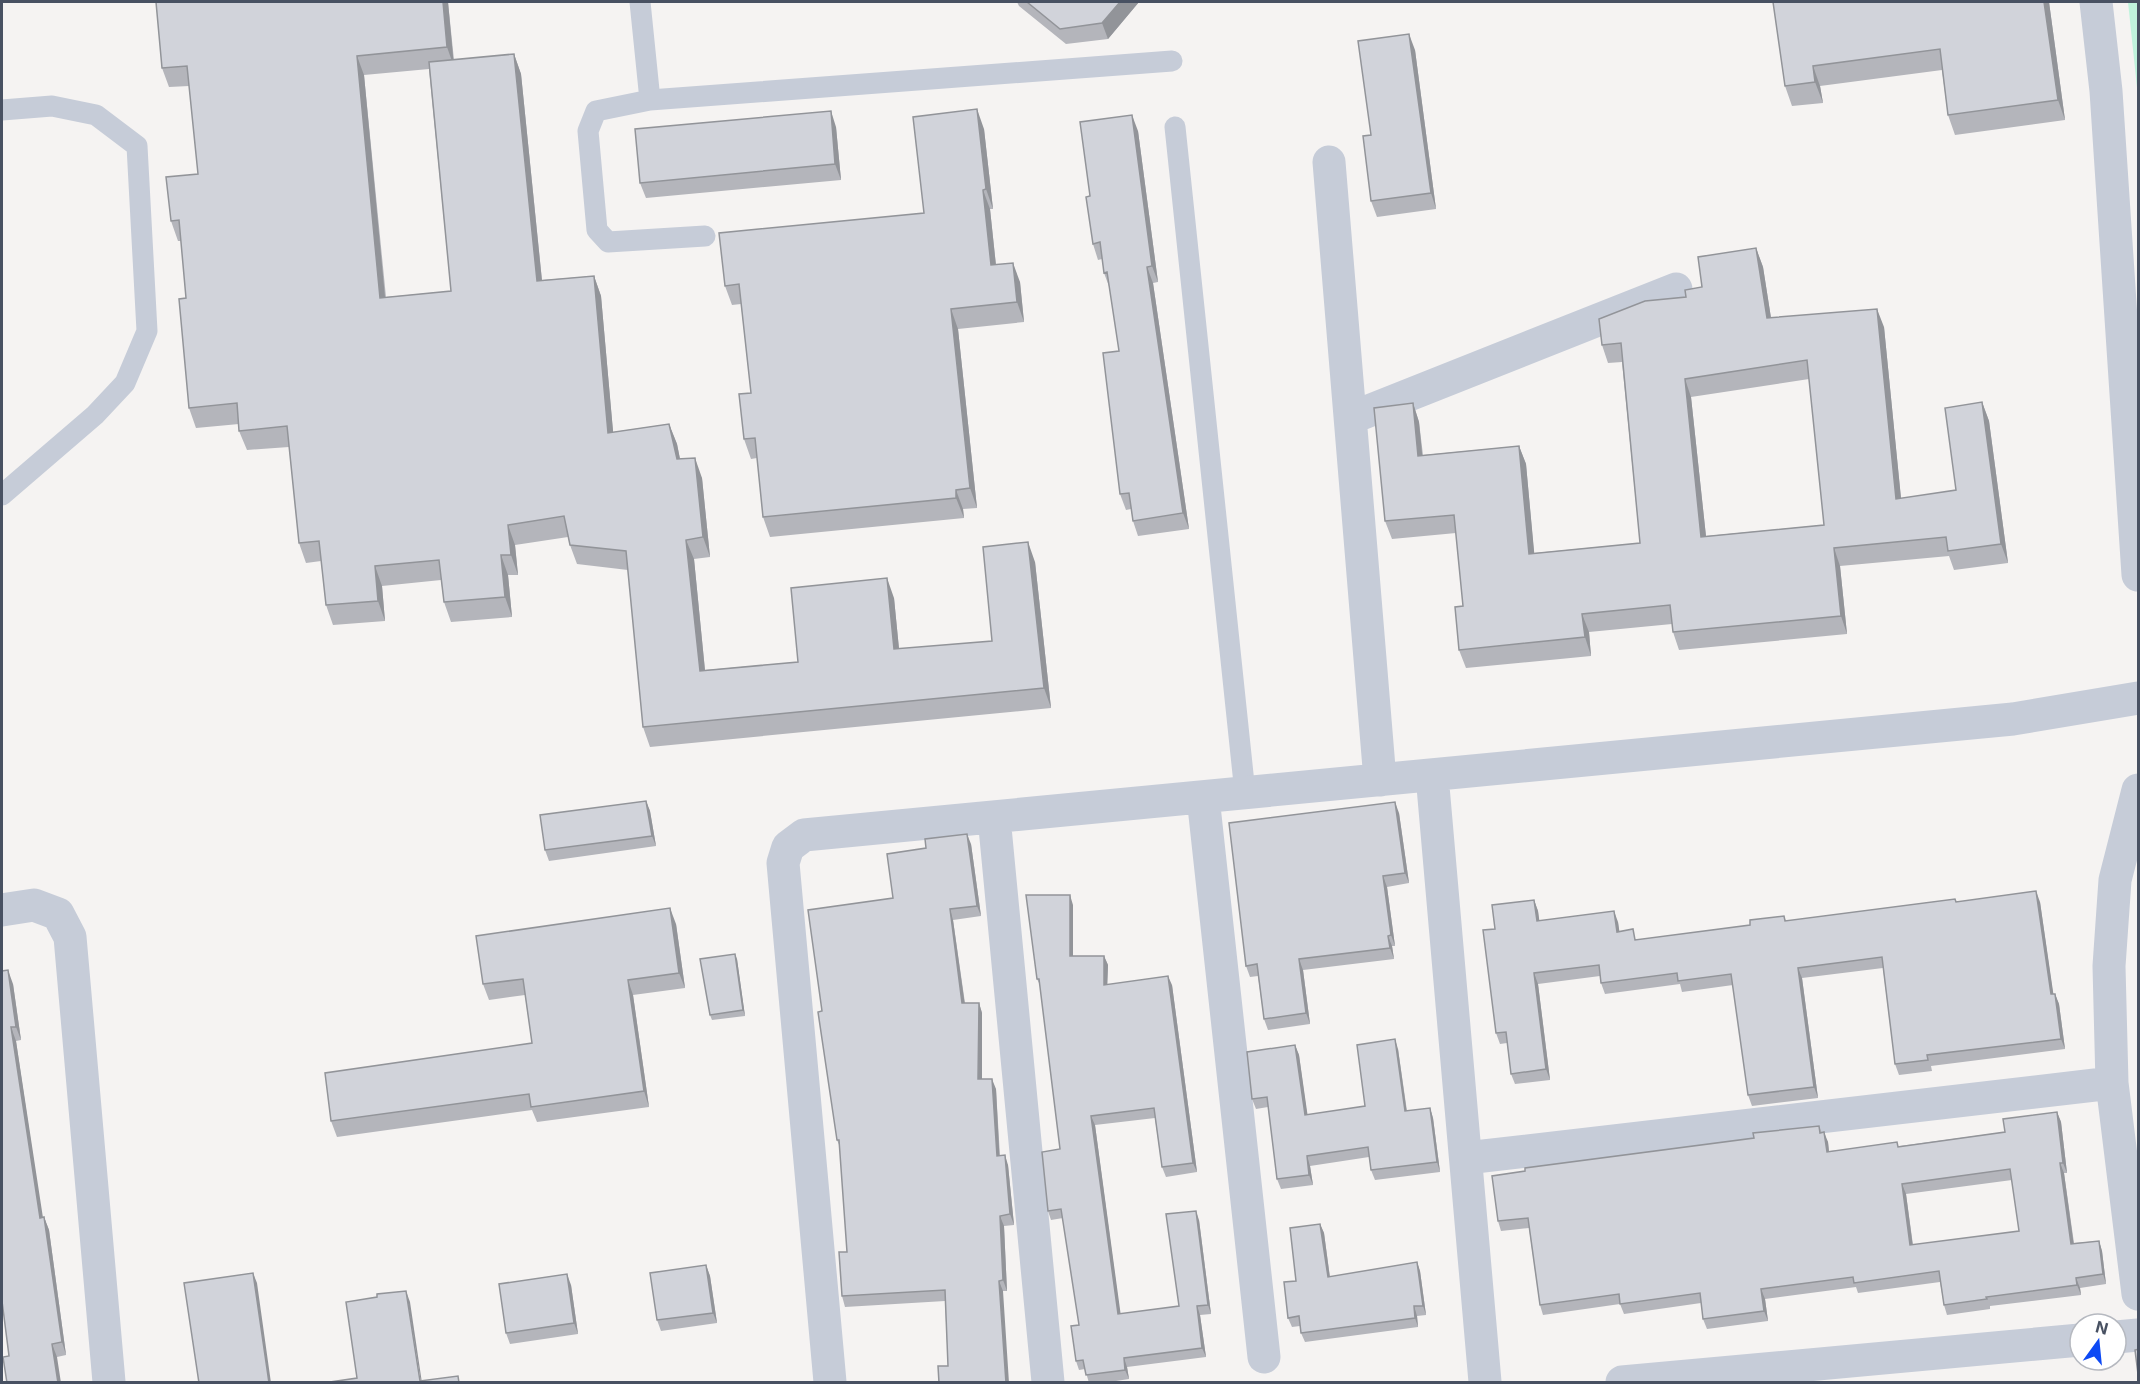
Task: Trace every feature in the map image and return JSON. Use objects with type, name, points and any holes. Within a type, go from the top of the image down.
[{"type":"street","points":[[2096,2],[2107,103],[2139,575]]},
{"type":"street","points":[[1329,162],[1380,780]]},
{"type":"street","points":[[1351,418],[1676,289]]},
{"type":"street","points":[[830,1383],[783,863],[788,847],[804,835],[2013,718],[2139,698]]},
{"type":"street","points":[[1432,775],[1485,1383]]},
{"type":"street","points":[[2139,790],[2133,836],[2115,880],[2109,966],[2112,1083],[2139,1294]]},
{"type":"street","points":[[1203,797],[1264,1357]]},
{"type":"street","points":[[994,817],[1048,1383]]},
{"type":"street","points":[[2,910],[33,905],[58,914],[70,937],[109,1383]]},
{"type":"street","points":[[1466,1158],[2112,1083]]},
{"type":"street","points":[[1622,1383],[2068,1341]]},
{"type":"lane","points":[[640,2],[650,100]]},
{"type":"lane","points":[[705,236],[608,242],[597,230],[588,131],[596,111],[650,100],[1172,61]]},
{"type":"lane","points":[[2,110],[52,106],[96,115],[137,146],[147,331],[125,383],[95,415],[2,495]]},
{"type":"lane","points":[[1175,127],[1245,793]]},
{"type":"green space","points":[[2128,2],[2138,2],[2138,97]]},
{"type":"building","points":[[156,2],[443,2],[447,47],[357,56],[380,298],[451,291],[429,62],[514,54],[537,281],[594,276],[608,433],[669,424],[677,459],[695,458],[703,537],[686,540],[700,671],[798,662],[791,588],[887,578],[894,649],[992,641],[983,547],[1028,542],[1044,688],[643,727],[626,551],[570,545],[564,516],[508,525],[511,555],[501,555],[505,597],[444,602],[439,560],[375,566],[378,601],[326,605],[319,541],[299,543],[287,426],[239,431],[237,403],[189,408],[179,299],[186,298],[179,220],[171,221],[166,177],[198,174],[187,66],[162,68]]},
{"type":"building","points":[[1027,2],[1120,2],[1102,23],[1060,29]]},
{"type":"building","points":[[1773,2],[2044,2],[2058,100],[1948,115],[1940,49],[1813,66],[1815,82],[1785,86]]},
{"type":"building","points":[[1409,34],[1431,193],[1371,201],[1363,136],[1371,135],[1358,41]]},
{"type":"building","points":[[977,109],[986,189],[983,190],[991,265],[1013,263],[1017,302],[951,309],[970,488],[956,490],[956,498],[763,517],[755,438],[744,439],[739,394],[751,393],[739,284],[725,286],[719,233],[924,213],[913,117]]},
{"type":"building","points":[[831,111],[835,164],[640,183],[635,129]]},
{"type":"building","points":[[1132,115],[1152,266],[1147,267],[1183,513],[1133,521],[1129,493],[1120,494],[1103,353],[1119,351],[1100,242],[1093,244],[1086,197],[1090,196],[1080,122]]},
{"type":"building","points":[[1756,248],[1767,318],[1877,309],[1896,499],[1956,490],[1945,408],[1982,402],[2001,544],[1948,551],[1946,537],[1834,548],[1841,616],[1673,632],[1670,605],[1582,614],[1585,637],[1459,650],[1455,607],[1463,606],[1454,515],[1385,521],[1374,408],[1413,403],[1418,456],[1519,446],[1529,554],[1640,543],[1621,343],[1602,345],[1599,319],[1645,301],[1686,297],[1685,290],[1702,287],[1698,257]],"holes":[[[1807,360],[1824,525],[1701,537],[1685,379]]]},
{"type":"building","points":[[646,801],[652,836],[545,850],[540,815]]},
{"type":"building","points":[[1395,802],[1405,873],[1383,876],[1391,935],[1388,936],[1390,948],[1299,959],[1306,1013],[1264,1019],[1257,964],[1246,966],[1229,823]]},
{"type":"building","points":[[967,834],[977,906],[950,909],[962,1003],[979,1003],[978,1079],[992,1079],[997,1156],[1005,1155],[1010,1214],[1000,1216],[1003,1280],[999,1281],[1006,1383],[939,1383],[938,1366],[948,1366],[945,1290],[842,1296],[839,1252],[847,1252],[839,1140],[837,1140],[818,1012],[822,1011],[808,910],[893,898],[887,854],[926,848],[925,839]]},
{"type":"building","points":[[2036,891],[2051,994],[2055,994],[2061,1039],[1927,1055],[1928,1060],[1895,1064],[1882,957],[1798,968],[1814,1087],[1748,1095],[1731,974],[1678,981],[1677,973],[1601,983],[1599,965],[1534,973],[1546,1069],[1511,1074],[1506,1032],[1496,1033],[1483,930],[1495,929],[1492,905],[1534,900],[1537,921],[1614,911],[1617,932],[1633,929],[1635,940],[1750,925],[1750,920],[1784,916],[1785,921]]},
{"type":"building","points":[[1026,895],[1070,895],[1070,956],[1104,956],[1104,985],[1168,976],[1193,1163],[1162,1167],[1154,1108],[1091,1116],[1118,1314],[1179,1306],[1166,1214],[1196,1211],[1208,1305],[1197,1306],[1202,1348],[1124,1358],[1125,1370],[1086,1375],[1083,1360],[1076,1361],[1071,1326],[1079,1325],[1061,1209],[1048,1211],[1042,1152],[1060,1149]]},
{"type":"building","points":[[670,908],[679,973],[628,980],[644,1091],[531,1107],[529,1094],[331,1121],[325,1073],[532,1043],[523,979],[483,984],[476,936]]},
{"type":"building","points":[[735,954],[743,1010],[710,1015],[700,959]]},
{"type":"building","points":[[8,970],[16,1027],[11,1027],[40,1218],[44,1217],[62,1342],[52,1344],[58,1383],[7,1383],[3,1357],[9,1356],[2,1301],[2,971]]},
{"type":"building","points":[[1395,1039],[1405,1111],[1430,1108],[1437,1162],[1371,1170],[1368,1147],[1307,1156],[1309,1175],[1277,1179],[1267,1097],[1252,1099],[1247,1052],[1295,1045],[1305,1115],[1365,1106],[1357,1045]]},
{"type":"building","points":[[2057,1112],[2063,1163],[2060,1163],[2071,1244],[2099,1241],[2103,1274],[2076,1278],[2077,1285],[1944,1305],[1939,1271],[1854,1283],[1853,1277],[1761,1289],[1764,1311],[1703,1319],[1700,1293],[1620,1304],[1619,1294],[1540,1305],[1528,1218],[1498,1221],[1492,1176],[1525,1171],[1525,1168],[1754,1138],[1753,1133],[1819,1126],[1820,1133],[1824,1132],[1827,1152],[1897,1142],[1898,1147],[2005,1132],[2003,1119]],"holes":[[[2010,1169],[2019,1231],[1910,1245],[1902,1184]]]},
{"type":"building","points":[[1320,1224],[1328,1277],[1417,1262],[1423,1306],[1414,1306],[1415,1318],[1301,1333],[1299,1316],[1288,1318],[1284,1282],[1296,1281],[1290,1228]]},
{"type":"building","points":[[706,1265],[713,1313],[657,1320],[650,1273]]},
{"type":"building","points":[[253,1273],[269,1383],[199,1383],[184,1283]]},
{"type":"building","points":[[567,1274],[574,1323],[506,1333],[499,1284]]},
{"type":"building","points":[[406,1291],[420,1381],[458,1376],[459,1383],[323,1383],[357,1378],[346,1302],[377,1297],[377,1294]]},
{"type":"building","points":[[2139,1349],[2139,1382],[2135,1350]]}]
